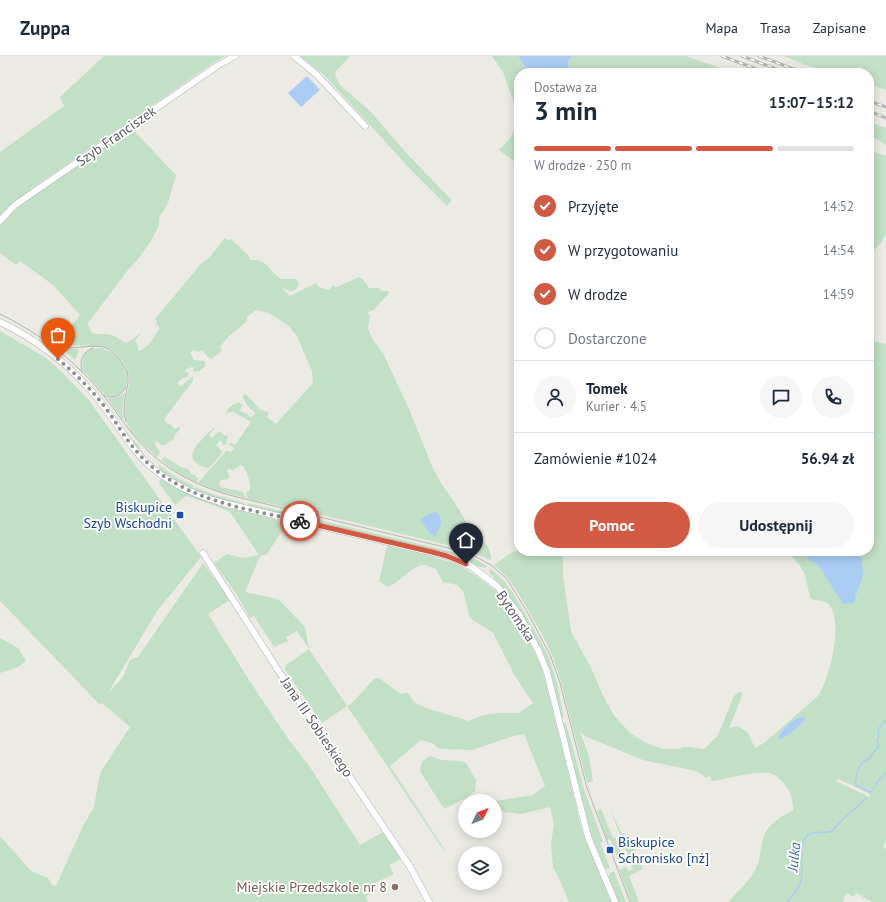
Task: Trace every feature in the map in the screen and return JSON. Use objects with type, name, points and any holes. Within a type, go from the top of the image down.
[{"type":"street","name":"Szyb Franciszek","points":[[0,221],[15,205],[211,70],[235,56]]},
{"type":"street","points":[[294,56],[316,74],[365,126]]},
{"type":"street","name":"Bytomska","points":[[0,322],[35,342],[74,373],[101,402],[141,457],[157,471],[184,488],[222,503],[447,556],[472,567],[494,584],[506,597],[518,614],[542,658],[549,679],[588,837],[615,902]]},
{"type":"street","name":"Jana III Sobieskiego","points":[[203,553],[273,663],[409,865],[429,902]]},
{"type":"green space","points":[[104,56],[225,56],[31,189],[0,217],[0,152],[64,106],[60,97]]},
{"type":"green space","points":[[300,56],[350,56],[336,71],[335,75],[340,85],[371,112],[408,155],[452,200],[447,206],[413,172],[324,75]]},
{"type":"green space","points":[[492,56],[518,56],[526,68],[514,68],[514,103],[503,72]]},
{"type":"green space","points":[[572,56],[686,56],[721,68],[569,68],[568,62]]},
{"type":"green space","points":[[784,56],[886,56],[886,90],[874,86],[874,68],[816,68]]},
{"type":"green space","points":[[874,124],[886,128],[886,145],[874,138]]},
{"type":"green space","points":[[134,131],[176,175],[168,203],[159,218],[159,226],[139,258],[128,270],[88,323],[91,333],[106,334],[117,337],[126,343],[142,332],[135,341],[138,345],[138,351],[145,348],[159,329],[159,326],[156,325],[157,321],[155,319],[200,265],[210,257],[225,238],[228,240],[231,239],[248,255],[250,260],[261,261],[281,279],[296,279],[299,284],[295,290],[289,291],[281,287],[290,296],[316,283],[319,287],[327,290],[331,288],[332,285],[337,287],[359,277],[363,279],[369,288],[379,288],[382,291],[388,291],[389,293],[374,310],[368,312],[370,316],[368,329],[374,341],[383,353],[409,409],[432,466],[441,483],[470,529],[487,545],[491,560],[466,550],[447,545],[353,522],[248,499],[246,493],[250,490],[249,481],[247,473],[242,466],[239,466],[233,470],[228,469],[227,471],[230,476],[229,478],[221,480],[219,483],[220,487],[244,492],[245,498],[215,490],[198,483],[226,451],[231,452],[234,448],[229,444],[230,442],[235,445],[251,422],[232,411],[231,413],[229,412],[226,414],[229,408],[239,402],[242,405],[240,411],[249,415],[251,418],[255,414],[255,412],[249,408],[242,396],[246,394],[260,409],[269,413],[267,417],[276,424],[313,383],[312,371],[297,336],[288,325],[269,313],[256,310],[248,316],[246,322],[229,336],[220,347],[222,350],[220,353],[211,359],[202,350],[198,352],[194,350],[190,352],[194,360],[204,361],[206,364],[202,370],[197,372],[193,370],[194,368],[192,367],[186,369],[185,372],[189,373],[188,377],[183,378],[178,382],[181,386],[193,376],[193,381],[164,419],[166,423],[175,429],[179,427],[180,429],[173,440],[165,445],[161,445],[157,441],[155,442],[155,445],[160,452],[157,457],[131,431],[126,420],[125,407],[129,377],[126,366],[110,349],[103,347],[88,347],[88,345],[59,346],[59,342],[80,315],[53,285],[20,261],[16,265],[0,253],[0,225],[24,201],[114,139]]},
{"type":"green space","points":[[514,131],[514,161],[499,150],[508,141]]},
{"type":"green space","points":[[874,152],[886,156],[886,234],[881,243],[874,250]]},
{"type":"green space","points":[[0,331],[46,358],[88,399],[201,557],[157,611],[108,693],[123,677],[130,660],[138,657],[203,563],[230,600],[208,614],[249,680],[289,740],[310,767],[360,845],[383,832],[402,858],[389,865],[394,874],[373,884],[376,891],[366,896],[368,902],[0,902],[0,836],[31,871],[48,878],[52,885],[56,886],[82,828],[94,807],[100,773],[130,727],[102,703],[100,705],[0,601]]},
{"type":"green space","points":[[874,341],[886,344],[886,841],[883,846],[886,849],[886,902],[872,902],[856,893],[854,897],[846,893],[843,902],[728,902],[744,885],[757,866],[763,839],[768,829],[779,818],[793,810],[791,795],[779,778],[773,774],[749,774],[712,781],[710,776],[706,778],[695,771],[643,760],[587,737],[580,732],[589,756],[593,781],[587,783],[561,682],[553,657],[543,636],[517,591],[509,579],[494,565],[514,552],[514,556],[563,556],[563,576],[571,631],[613,714],[630,733],[646,743],[663,749],[690,747],[704,749],[718,735],[733,698],[737,693],[741,692],[742,696],[729,728],[738,726],[748,733],[755,748],[764,743],[818,696],[827,677],[835,638],[834,614],[826,602],[810,598],[805,574],[791,556],[806,556],[818,565],[834,588],[854,595],[857,593],[864,571],[860,556],[874,556]],"holes":[[[803,716],[806,719],[789,734],[777,739],[782,731],[795,720]],[[837,779],[871,795],[867,798],[867,796],[836,781]]]},
{"type":"green space","points":[[62,348],[79,349],[75,360]]},
{"type":"green space","points":[[100,348],[113,353],[123,365],[127,373],[127,383],[125,387],[115,396],[105,395],[83,371],[83,358],[86,352],[91,349]]},
{"type":"green space","points":[[73,367],[97,392],[132,439],[139,445],[140,449],[136,446],[101,398]]},
{"type":"green space","points":[[125,393],[122,409],[123,420],[107,398],[117,397]]},
{"type":"green space","points":[[215,428],[209,435],[212,438],[219,431],[228,436],[226,444],[222,445],[223,443],[220,440],[216,445],[220,450],[222,450],[222,453],[209,468],[196,463],[192,456],[196,446],[212,429]]},
{"type":"green space","points":[[164,457],[188,469],[192,475],[199,478],[196,483],[172,469],[161,460]]},
{"type":"green space","points":[[158,464],[176,477],[194,486],[192,490],[161,471]]},
{"type":"green space","points":[[163,479],[187,493],[200,498],[287,523],[267,554],[260,556],[245,592],[278,599],[305,627],[309,649],[297,631],[286,637],[288,641],[274,647],[254,616],[250,618],[237,595],[214,563],[227,554],[243,558],[259,555],[230,512],[186,496],[175,505],[159,483],[160,480]]},
{"type":"green space","points":[[195,487],[244,503],[244,505],[227,502],[194,490]]},
{"type":"green space","points":[[248,503],[465,555],[487,566],[486,568],[481,567],[248,507]]},
{"type":"green space","points":[[387,546],[424,554],[459,565],[496,591],[524,631],[540,663],[582,830],[612,902],[569,902],[553,868],[551,843],[554,824],[550,807],[522,814],[502,811],[502,800],[533,795],[545,786],[524,734],[510,737],[472,750],[440,749],[432,743],[421,740],[390,766],[443,847],[444,851],[347,706],[351,704],[374,679],[379,678],[401,694],[408,693],[414,702],[426,708],[469,721],[483,715],[519,713],[533,703],[515,676],[493,633],[470,618],[463,591],[457,585],[443,582],[436,569],[426,565],[414,568],[397,582],[388,587],[379,581]]},
{"type":"green space","points":[[491,569],[505,582],[513,593],[549,658],[557,683],[564,718],[561,716],[545,658],[518,609],[489,572]]},
{"type":"green space","points":[[0,638],[18,648],[26,661],[18,667],[0,673]]},
{"type":"green space","points":[[309,649],[347,706],[322,723],[285,670],[286,665]]},
{"type":"green space","points":[[563,723],[566,723],[584,789],[603,842],[600,843],[610,868],[606,869],[603,867],[589,833]]},
{"type":"green space","points":[[430,756],[441,760],[461,761],[466,763],[476,780],[475,791],[472,794],[458,794],[458,802],[444,809],[420,771],[422,762]]},
{"type":"green space","points":[[601,809],[613,838],[615,837],[624,859],[620,864],[610,839],[607,840],[597,811]]},
{"type":"green space","points":[[610,809],[622,834],[624,833],[628,842],[631,841],[643,869],[629,876],[639,902],[631,902],[619,870],[626,867],[629,871],[633,869]]},
{"type":"green space","points":[[614,871],[626,902],[618,902],[608,878],[610,873]]},
{"type":"water","points":[[518,56],[572,56],[568,62],[569,68],[526,68]]},
{"type":"water","points":[[307,76],[320,90],[301,107],[288,93]]},
{"type":"water","points":[[436,512],[439,515],[441,524],[435,536],[429,532],[420,520],[431,513]]},
{"type":"water","points":[[806,556],[861,556],[864,571],[857,594],[854,594],[856,595],[854,603],[843,604],[818,565],[809,560]]},
{"type":"water","points":[[803,716],[806,719],[793,731],[777,739],[788,725]]},
{"type":"waterway","points":[[870,792],[855,785],[857,772],[860,765],[871,758],[872,754],[879,746],[877,741],[879,736],[878,730],[886,721]]},
{"type":"waterway","name":"Julka","points":[[869,793],[873,790],[878,781],[886,772]]},
{"type":"waterway","name":"Julka","points":[[787,902],[797,890],[801,881],[802,850],[803,844],[808,835],[817,832],[832,831],[867,798]]},
{"type":"tram line","points":[[0,314],[38,336],[72,362],[98,389],[145,448],[169,467],[194,482],[237,497],[469,553],[491,565],[507,579],[529,615],[551,657],[560,683],[587,788],[630,902]]},
{"type":"tram line","points":[[55,346],[67,348],[98,346],[104,347],[115,354],[125,367],[128,376],[124,408],[126,422]]},
{"type":"tram line","points":[[82,372],[82,357],[86,352],[93,348]]},
{"type":"tram line","points":[[103,395],[110,397],[119,395],[126,387]]},
{"type":"railway","points":[[722,56],[754,68]]},
{"type":"railway","points":[[742,56],[774,68]]},
{"type":"railway","points":[[759,56],[791,68]]},
{"type":"railway","points":[[874,103],[886,107]]},
{"type":"railway","points":[[874,113],[886,118]]},
{"type":"way so far","points":[[58,359],[94,394],[130,444],[144,460],[168,479],[209,499],[300,521]]},
{"type":"place","name":"Biskupice Szyb Wschodni","points":[[180,515]]},
{"type":"place","name":"Biskupice Schronisko [nż]","points":[[610,850]]},
{"type":"place","name":"Miejskie Przedszkole nr 8","points":[[395,887]]},
{"type":"route","points":[[300,521],[432,552],[447,556],[466,564]]}]
